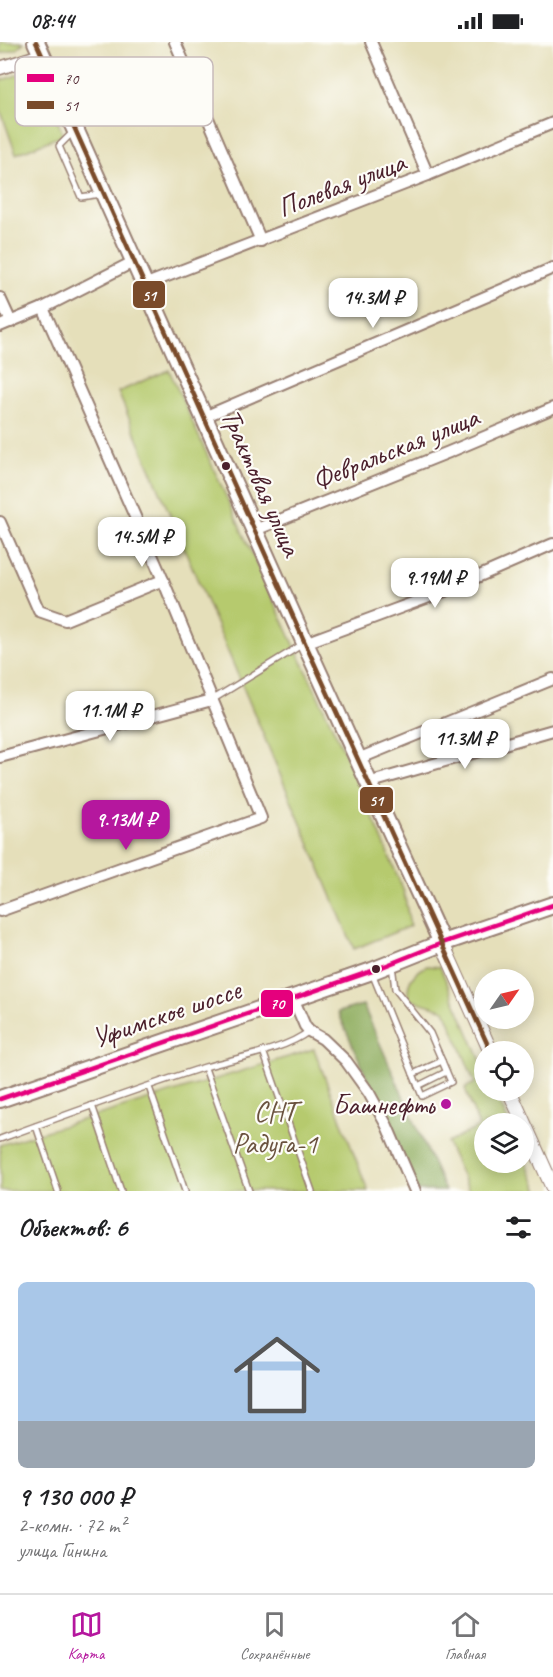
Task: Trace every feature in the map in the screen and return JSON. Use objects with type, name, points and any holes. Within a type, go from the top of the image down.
[{"type":"main road","name":"Трактовая улица","points":[[73,126],[442,943]]},
{"type":"main road","name":"Уфимское шоссе","points":[[0,1099],[372,971],[442,943],[553,905]]},
{"type":"main road","points":[[442,943],[486,1041]]},
{"type":"main road","points":[[514,1101],[553,1188]]},
{"type":"street","points":[[175,42],[182,57]]},
{"type":"street","points":[[371,42],[428,176]]},
{"type":"street","points":[[22,57],[39,48]]},
{"type":"street","points":[[0,69],[15,61]]},
{"type":"street","name":"Полевая улица","points":[[144,285],[428,176],[553,123]]},
{"type":"street","points":[[211,126],[261,240]]},
{"type":"street","points":[[0,326],[44,308],[133,262]]},
{"type":"street","points":[[204,417],[553,267]]},
{"type":"street","points":[[0,298],[11,322]]},
{"type":"street","points":[[0,911],[261,818],[163,580],[44,308]]},
{"type":"street","name":"Февральская улица","points":[[255,530],[553,408]]},
{"type":"street","points":[[0,522],[39,611],[65,620],[163,580]]},
{"type":"street","points":[[305,643],[445,591],[553,544]]},
{"type":"street","points":[[358,759],[553,679]]},
{"type":"street","points":[[0,756],[212,700]]},
{"type":"street","points":[[368,783],[553,730]]},
{"type":"street","points":[[292,998],[309,1031],[323,1039],[346,1061],[369,1093],[387,1126],[415,1191]]},
{"type":"lane","points":[[75,130],[59,146],[81,197],[104,193]]},
{"type":"lane","points":[[212,700],[305,643]]},
{"type":"lane","points":[[372,971],[422,1096],[451,1082],[430,1033],[395,989],[391,963]]},
{"type":"lane","points":[[0,1139],[92,1105],[263,1051],[300,1038],[309,1031]]},
{"type":"lane","points":[[263,1051],[312,1191]]},
{"type":"lane","points":[[413,1074],[442,1061]]},
{"type":"lane","points":[[205,1068],[249,1191]]},
{"type":"lane","points":[[418,1086],[447,1072]]},
{"type":"lane","points":[[149,1087],[185,1191]]},
{"type":"lane","points":[[92,1105],[121,1191]]},
{"type":"lane","points":[[36,1126],[58,1191]]},
{"type":"green space","points":[[0,42],[24,42],[17,49],[0,54]]},
{"type":"green space","points":[[15,76],[15,126],[60,126],[63,135],[16,154],[0,109],[0,81]]},
{"type":"green space","points":[[169,370],[358,781],[404,892],[410,926],[354,949],[118,392]]},
{"type":"green space","points":[[427,966],[440,967],[474,1045],[474,1081],[445,1010],[409,999],[409,983],[418,972]]},
{"type":"green space","points":[[363,1005],[445,1191],[417,1191],[338,1012]]},
{"type":"green space","name":"СНТ Радуга-1","points":[[314,1049],[368,1191],[0,1191],[0,1145]]},
{"type":"green space","points":[[474,1084],[474,1101],[499,1101],[504,1113],[474,1113],[465,1088]]},
{"type":"green space","points":[[474,1130],[474,1173],[531,1173],[539,1191],[469,1191],[447,1143]]},
{"type":"transit line","name":"51","points":[[36,42],[43,57]]},
{"type":"transit line","name":"51","points":[[74,126],[486,1041]]},
{"type":"transit line","name":"70","points":[[0,1099],[372,971],[442,943],[553,905]]},
{"type":"place","name":"Башнефть","points":[[446,1104]]}]
